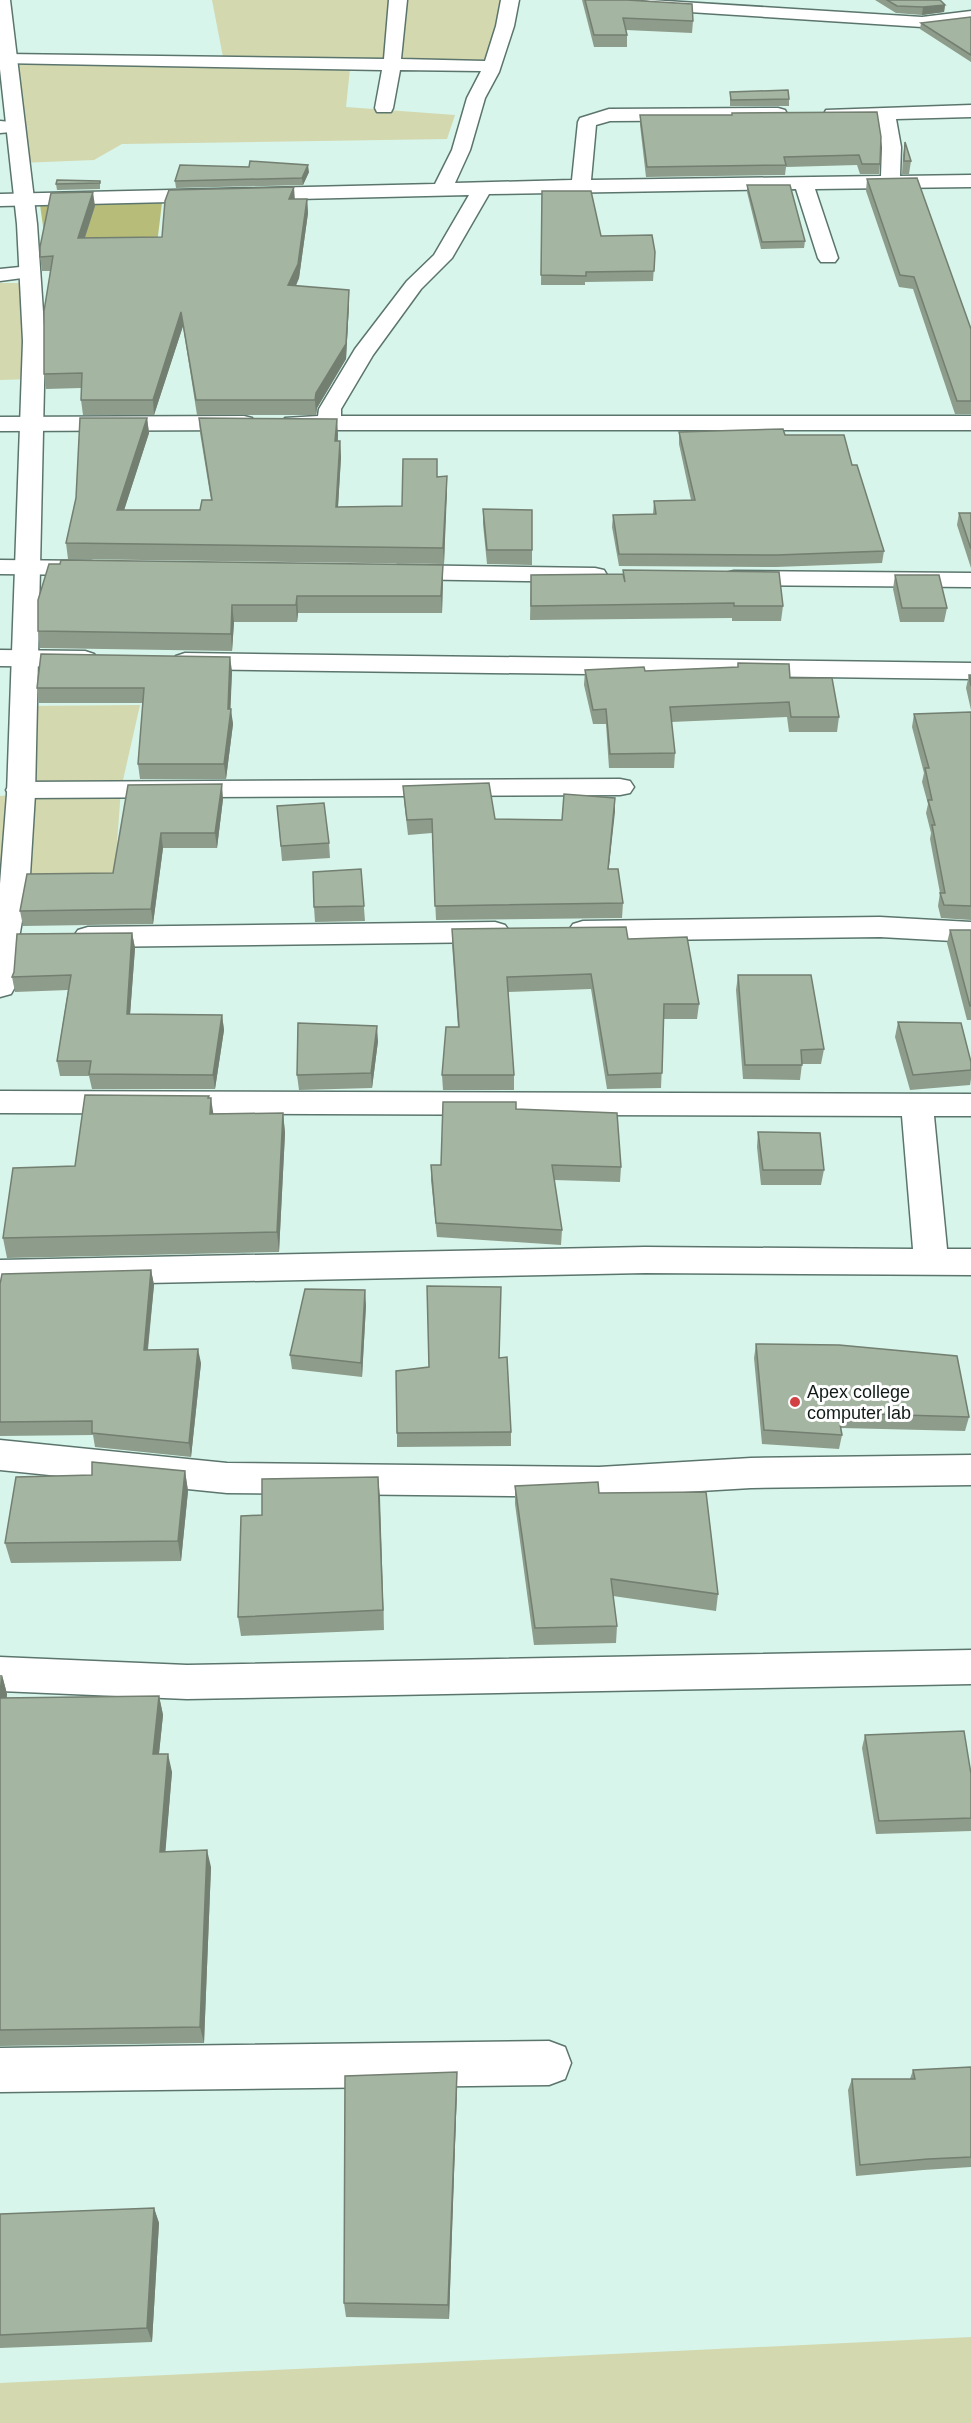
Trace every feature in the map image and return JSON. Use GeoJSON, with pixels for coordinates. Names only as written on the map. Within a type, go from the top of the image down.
{"type":"FeatureCollection","features":[{"type":"Feature","properties":{"kind":"street"},"geometry":{"type":"LineString","coordinates":[[0,987],[16,938],[8,876],[20,790],[12,658],[27,567],[34,341],[27,224],[8,127],[7,44],[1,0]]}},
{"type":"Feature","properties":{"kind":"street"},"geometry":{"type":"LineString","coordinates":[[384,108],[392,64],[398,0]]}},
{"type":"Feature","properties":{"kind":"street"},"geometry":{"type":"LineString","coordinates":[[442,189],[460,150],[476,98],[492,66],[505,26],[510,0]]}},
{"type":"Feature","properties":{"kind":"street"},"geometry":{"type":"LineString","coordinates":[[628,4],[922,22],[971,16]]}},
{"type":"Feature","properties":{"kind":"street"},"geometry":{"type":"LineString","coordinates":[[6,59],[492,66]]}},
{"type":"Feature","properties":{"kind":"street"},"geometry":{"type":"LineString","coordinates":[[816,114],[971,111]]}},
{"type":"Feature","properties":{"kind":"street"},"geometry":{"type":"LineString","coordinates":[[581,186],[587,122],[609,115],[793,114]]}},
{"type":"Feature","properties":{"kind":"street"},"geometry":{"type":"LineString","coordinates":[[885,114],[891,129],[893,146],[890,182]]}},
{"type":"Feature","properties":{"kind":"street"},"geometry":{"type":"LineString","coordinates":[[0,200],[581,186],[971,181]]}},
{"type":"Feature","properties":{"kind":"street"},"geometry":{"type":"LineString","coordinates":[[803,182],[828,258]]}},
{"type":"Feature","properties":{"kind":"street"},"geometry":{"type":"LineString","coordinates":[[329,423],[330,409],[363,354],[414,285],[442,258],[483,188]]}},
{"type":"Feature","properties":{"kind":"street"},"geometry":{"type":"LineString","coordinates":[[0,275],[30,272]]}},
{"type":"Feature","properties":{"kind":"street"},"geometry":{"type":"LineString","coordinates":[[0,424],[971,423]]}},
{"type":"Feature","properties":{"kind":"street"},"geometry":{"type":"LineString","coordinates":[[0,567],[111,568]]}},
{"type":"Feature","properties":{"kind":"street"},"geometry":{"type":"LineString","coordinates":[[372,572],[622,576]]}},
{"type":"Feature","properties":{"kind":"street"},"geometry":{"type":"LineString","coordinates":[[717,577],[971,580]]}},
{"type":"Feature","properties":{"kind":"street"},"geometry":{"type":"LineString","coordinates":[[12,658],[114,660]]}},
{"type":"Feature","properties":{"kind":"street"},"geometry":{"type":"LineString","coordinates":[[158,660],[971,671]]}},
{"type":"Feature","properties":{"kind":"street"},"geometry":{"type":"LineString","coordinates":[[20,790],[620,787]]}},
{"type":"Feature","properties":{"kind":"street"},"geometry":{"type":"LineString","coordinates":[[560,931],[880,927],[971,932]]}},
{"type":"Feature","properties":{"kind":"street"},"geometry":{"type":"LineString","coordinates":[[63,937],[525,931]]}},
{"type":"Feature","properties":{"kind":"street"},"geometry":{"type":"LineString","coordinates":[[0,1102],[971,1105]]}},
{"type":"Feature","properties":{"kind":"street"},"geometry":{"type":"LineString","coordinates":[[917,1105],[931,1261]]}},
{"type":"Feature","properties":{"kind":"street"},"geometry":{"type":"LineString","coordinates":[[0,1273],[645,1260],[971,1262]]}},
{"type":"Feature","properties":{"kind":"street"},"geometry":{"type":"LineString","coordinates":[[0,1455],[227,1478],[599,1482],[751,1473],[971,1470]]}},
{"type":"Feature","properties":{"kind":"street"},"geometry":{"type":"LineString","coordinates":[[0,1674],[187,1682],[971,1667]]}},
{"type":"Feature","properties":{"kind":"street"},"geometry":{"type":"LineString","coordinates":[[0,2070],[549,2063]]}},
{"type":"Feature","properties":{"kind":"green space"},"geometry":{"type":"Polygon","coordinates":[[[212,0],[509,0],[487,61],[351,59],[346,107],[455,115],[447,139],[122,144],[94,160],[20,163],[16,127],[32,126],[17,126],[13,65],[210,64],[223,57],[212,0]]]}},
{"type":"Feature","properties":{"kind":"green space"},"geometry":{"type":"Polygon","coordinates":[[[162,203],[157,244],[46,247],[40,205],[162,203]]]}},
{"type":"Feature","properties":{"kind":"green space"},"geometry":{"type":"Polygon","coordinates":[[[0,283],[31,283],[33,379],[0,380],[0,283]]]}},
{"type":"Feature","properties":{"kind":"green space"},"geometry":{"type":"Polygon","coordinates":[[[140,705],[121,789],[114,883],[0,876],[0,796],[21,794],[23,706],[140,705]]]}},
{"type":"Feature","properties":{"kind":"green space"},"geometry":{"type":"Polygon","coordinates":[[[971,2337],[971,2423],[0,2423],[0,2383],[971,2337]]]}},
{"type":"Feature","properties":{"kind":"building"},"geometry":{"type":"Polygon","coordinates":[[[585,0],[692,4],[693,21],[623,18],[627,35],[594,35],[585,0]]]}},
{"type":"Feature","properties":{"kind":"building"},"geometry":{"type":"Polygon","coordinates":[[[887,0],[940,0],[945,5],[897,6],[887,0]]]}},
{"type":"Feature","properties":{"kind":"building"},"geometry":{"type":"Polygon","coordinates":[[[971,17],[971,55],[921,23],[971,17]]]}},
{"type":"Feature","properties":{"kind":"building"},"geometry":{"type":"Polygon","coordinates":[[[788,90],[789,99],[731,100],[730,92],[788,90]]]}},
{"type":"Feature","properties":{"kind":"building"},"geometry":{"type":"Polygon","coordinates":[[[877,112],[881,137],[880,164],[862,164],[859,155],[784,157],[786,165],[647,167],[640,115],[732,115],[732,113],[877,112]]]}},
{"type":"Feature","properties":{"kind":"building"},"geometry":{"type":"Polygon","coordinates":[[[905,142],[911,161],[904,161],[905,142]]]}},
{"type":"Feature","properties":{"kind":"building"},"geometry":{"type":"Polygon","coordinates":[[[250,161],[308,165],[302,178],[175,181],[180,165],[249,167],[250,161]]]}},
{"type":"Feature","properties":{"kind":"building"},"geometry":{"type":"Polygon","coordinates":[[[917,178],[971,329],[971,401],[957,401],[914,277],[900,275],[867,179],[917,178]]]}},
{"type":"Feature","properties":{"kind":"building"},"geometry":{"type":"Polygon","coordinates":[[[57,180],[100,181],[100,183],[56,184],[57,180]]]}},
{"type":"Feature","properties":{"kind":"building"},"geometry":{"type":"Polygon","coordinates":[[[747,185],[790,185],[805,241],[762,242],[747,185]]]}},
{"type":"Feature","properties":{"kind":"building"},"geometry":{"type":"Polygon","coordinates":[[[294,187],[289,199],[307,199],[298,264],[288,285],[349,290],[346,344],[316,393],[315,400],[196,400],[181,312],[153,400],[81,400],[82,373],[44,374],[44,311],[53,256],[40,257],[40,247],[51,193],[93,192],[78,238],[162,237],[165,201],[169,190],[294,187]]]}},
{"type":"Feature","properties":{"kind":"building"},"geometry":{"type":"Polygon","coordinates":[[[542,191],[591,191],[601,236],[652,235],[655,252],[654,271],[586,272],[586,276],[541,275],[542,191]]]}},
{"type":"Feature","properties":{"kind":"building"},"geometry":{"type":"Polygon","coordinates":[[[80,418],[147,418],[117,510],[200,510],[202,500],[212,500],[199,418],[337,419],[335,441],[340,441],[336,507],[402,506],[403,459],[437,459],[437,477],[447,476],[443,548],[66,543],[76,498],[80,418]]]}},
{"type":"Feature","properties":{"kind":"building"},"geometry":{"type":"Polygon","coordinates":[[[783,429],[785,435],[844,435],[852,465],[857,465],[884,551],[777,555],[619,554],[613,515],[656,514],[654,501],[695,500],[679,432],[783,429]]]}},
{"type":"Feature","properties":{"kind":"building"},"geometry":{"type":"Polygon","coordinates":[[[483,509],[532,510],[532,550],[487,550],[483,509]]]}},
{"type":"Feature","properties":{"kind":"building"},"geometry":{"type":"Polygon","coordinates":[[[959,513],[971,513],[971,549],[959,513]]]}},
{"type":"Feature","properties":{"kind":"building"},"geometry":{"type":"Polygon","coordinates":[[[61,560],[443,565],[441,596],[297,596],[296,605],[232,605],[231,634],[38,631],[38,600],[49,564],[60,564],[61,560]]]}},
{"type":"Feature","properties":{"kind":"building"},"geometry":{"type":"Polygon","coordinates":[[[623,570],[779,572],[783,606],[734,606],[734,603],[531,606],[531,575],[623,574],[625,582],[623,570]]]}},
{"type":"Feature","properties":{"kind":"building"},"geometry":{"type":"Polygon","coordinates":[[[895,575],[939,575],[947,608],[902,608],[895,575]]]}},
{"type":"Feature","properties":{"kind":"building"},"geometry":{"type":"Polygon","coordinates":[[[41,654],[230,657],[228,709],[231,709],[224,764],[138,764],[144,688],[37,688],[41,654]]]}},
{"type":"Feature","properties":{"kind":"building"},"geometry":{"type":"Polygon","coordinates":[[[738,663],[789,664],[790,678],[832,678],[839,717],[791,717],[789,702],[670,707],[675,753],[610,754],[606,709],[593,710],[585,670],[644,667],[645,671],[738,667],[738,663]]]}},
{"type":"Feature","properties":{"kind":"building"},"geometry":{"type":"Polygon","coordinates":[[[971,712],[971,906],[944,905],[940,893],[945,893],[932,825],[935,825],[928,800],[932,800],[925,768],[929,768],[914,714],[971,712]]]}},
{"type":"Feature","properties":{"kind":"building"},"geometry":{"type":"Polygon","coordinates":[[[489,783],[495,819],[562,820],[564,794],[615,798],[608,869],[618,869],[623,903],[435,906],[432,819],[407,820],[403,786],[489,783]]]}},
{"type":"Feature","properties":{"kind":"building"},"geometry":{"type":"Polygon","coordinates":[[[222,784],[215,833],[161,833],[151,909],[20,911],[27,874],[113,873],[128,785],[222,784]]]}},
{"type":"Feature","properties":{"kind":"building"},"geometry":{"type":"Polygon","coordinates":[[[324,803],[329,843],[281,846],[277,806],[324,803]]]}},
{"type":"Feature","properties":{"kind":"building"},"geometry":{"type":"Polygon","coordinates":[[[361,869],[364,906],[314,907],[313,872],[361,869]]]}},
{"type":"Feature","properties":{"kind":"building"},"geometry":{"type":"Polygon","coordinates":[[[626,927],[628,939],[687,937],[699,1004],[664,1004],[662,1073],[608,1075],[591,974],[507,977],[514,1075],[442,1075],[446,1027],[459,1027],[452,929],[626,927]]]}},
{"type":"Feature","properties":{"kind":"building"},"geometry":{"type":"Polygon","coordinates":[[[950,930],[971,930],[971,1006],[970,1006],[950,930]]]}},
{"type":"Feature","properties":{"kind":"building"},"geometry":{"type":"Polygon","coordinates":[[[132,933],[127,1014],[222,1015],[213,1075],[89,1074],[91,1061],[57,1061],[71,975],[12,977],[17,934],[132,933]]]}},
{"type":"Feature","properties":{"kind":"building"},"geometry":{"type":"Polygon","coordinates":[[[738,975],[811,975],[824,1049],[801,1050],[802,1065],[745,1065],[738,975]]]}},
{"type":"Feature","properties":{"kind":"building"},"geometry":{"type":"Polygon","coordinates":[[[898,1022],[961,1023],[971,1070],[913,1075],[898,1022]]]}},
{"type":"Feature","properties":{"kind":"building"},"geometry":{"type":"Polygon","coordinates":[[[298,1023],[377,1026],[371,1073],[297,1075],[298,1023]]]}},
{"type":"Feature","properties":{"kind":"building"},"geometry":{"type":"Polygon","coordinates":[[[85,1095],[209,1096],[208,1098],[211,1098],[210,1114],[283,1113],[277,1232],[3,1238],[13,1168],[75,1166],[85,1095]]]}},
{"type":"Feature","properties":{"kind":"building"},"geometry":{"type":"Polygon","coordinates":[[[443,1102],[516,1102],[516,1109],[617,1113],[621,1167],[552,1165],[562,1230],[436,1223],[431,1165],[441,1165],[443,1102]]]}},
{"type":"Feature","properties":{"kind":"building"},"geometry":{"type":"Polygon","coordinates":[[[758,1132],[820,1133],[824,1170],[763,1170],[758,1132]]]}},
{"type":"Feature","properties":{"kind":"building"},"geometry":{"type":"Polygon","coordinates":[[[151,1270],[144,1350],[198,1349],[189,1443],[92,1433],[92,1421],[0,1422],[0,1284],[2,1274],[151,1270]]]}},
{"type":"Feature","properties":{"kind":"building"},"geometry":{"type":"Polygon","coordinates":[[[427,1286],[501,1287],[499,1358],[507,1357],[511,1432],[397,1433],[396,1371],[429,1367],[427,1286]]]}},
{"type":"Feature","properties":{"kind":"building"},"geometry":{"type":"Polygon","coordinates":[[[305,1289],[365,1290],[361,1363],[290,1355],[305,1289]]]}},
{"type":"Feature","properties":{"kind":"building"},"geometry":{"type":"Polygon","coordinates":[[[756,1344],[839,1345],[957,1356],[969,1417],[838,1413],[842,1435],[764,1430],[756,1344]]]}},
{"type":"Feature","properties":{"kind":"building"},"geometry":{"type":"Polygon","coordinates":[[[92,1462],[185,1471],[178,1541],[5,1543],[16,1477],[92,1475],[92,1462]]]}},
{"type":"Feature","properties":{"kind":"building"},"geometry":{"type":"Polygon","coordinates":[[[378,1477],[383,1610],[238,1617],[241,1516],[262,1515],[262,1479],[378,1477]]]}},
{"type":"Feature","properties":{"kind":"building"},"geometry":{"type":"Polygon","coordinates":[[[598,1482],[599,1493],[706,1492],[718,1594],[611,1579],[617,1626],[535,1628],[515,1486],[598,1482]]]}},
{"type":"Feature","properties":{"kind":"building"},"geometry":{"type":"Polygon","coordinates":[[[159,1696],[153,1754],[168,1754],[160,1852],[207,1850],[200,2027],[0,2030],[0,1698],[159,1696]]]}},
{"type":"Feature","properties":{"kind":"building"},"geometry":{"type":"Polygon","coordinates":[[[964,1731],[971,1774],[971,1818],[879,1821],[865,1735],[964,1731]]]}},
{"type":"Feature","properties":{"kind":"building"},"geometry":{"type":"Polygon","coordinates":[[[971,2067],[971,2157],[860,2165],[852,2079],[915,2079],[913,2070],[971,2067]]]}},
{"type":"Feature","properties":{"kind":"building"},"geometry":{"type":"Polygon","coordinates":[[[457,2072],[448,2305],[344,2303],[345,2076],[457,2072]]]}},
{"type":"Feature","properties":{"kind":"building"},"geometry":{"type":"Polygon","coordinates":[[[154,2208],[147,2328],[0,2335],[0,2214],[154,2208]]]}},
{"type":"Feature","properties":{"kind":"place","name":"Apex college computer lab"},"geometry":{"type":"Point","coordinates":[795,1402]}}]}
